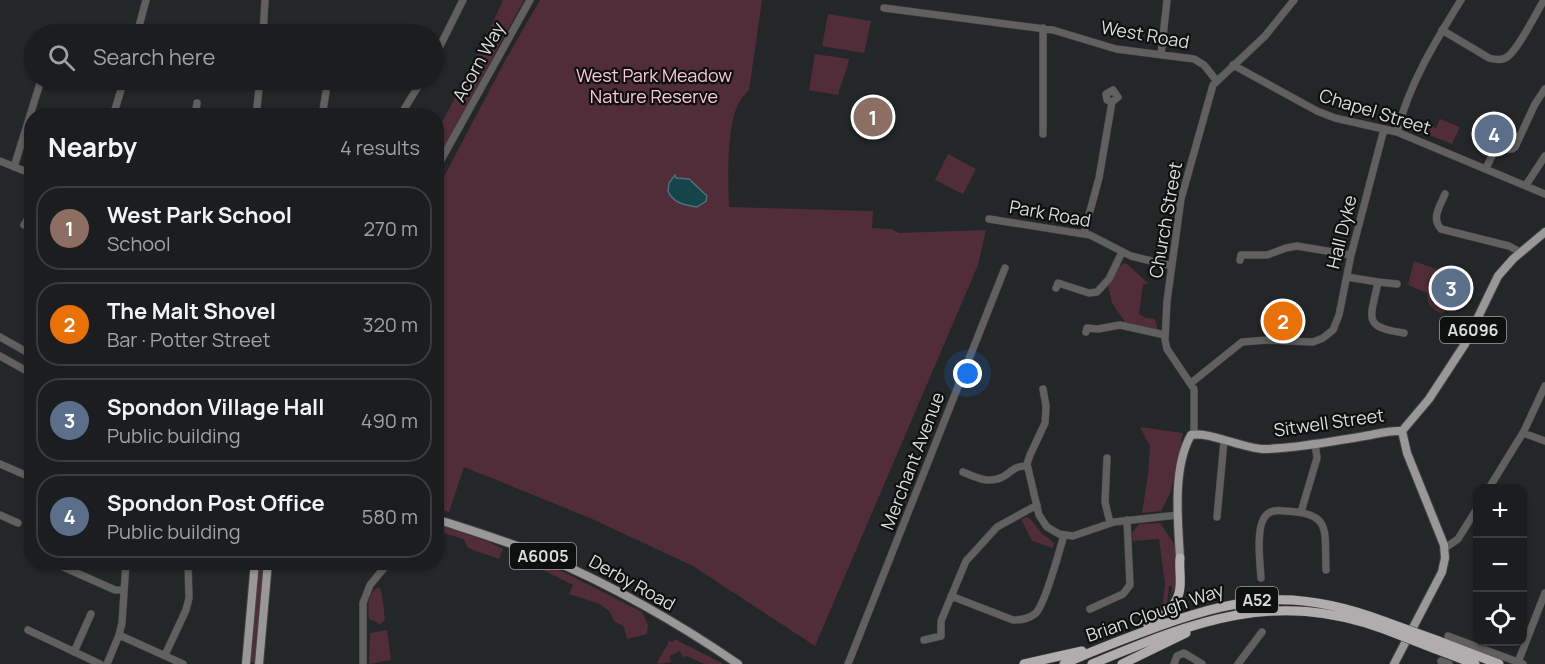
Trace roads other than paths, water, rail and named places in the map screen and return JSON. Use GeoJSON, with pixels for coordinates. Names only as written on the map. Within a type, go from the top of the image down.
{"type":"FeatureCollection","features":[{"type":"Feature","properties":{"kind":"highway"},"geometry":{"type":"LineString","coordinates":[[1131,636],[1163,616],[1176,601],[1180,590],[1180,558]]}},
{"type":"Feature","properties":{"kind":"highway","name":"Brian Clough Way"},"geometry":{"type":"LineString","coordinates":[[1064,664],[1131,636],[1222,605],[1272,599],[1337,606],[1434,644],[1499,664]]}},
{"type":"Feature","properties":{"kind":"highway","name":"Brian Clough Way"},"geometry":{"type":"LineString","coordinates":[[1092,664],[1168,633],[1251,612],[1296,610],[1339,615],[1385,626]]}},
{"type":"Feature","properties":{"kind":"highway"},"geometry":{"type":"LineString","coordinates":[[1122,664],[1198,625]]}},
{"type":"Feature","properties":{"kind":"highway","name":"Brian Clough Way"},"geometry":{"type":"LineString","coordinates":[[1434,644],[1475,664]]}},
{"type":"Feature","properties":{"kind":"highway"},"geometry":{"type":"LineString","coordinates":[[1024,664],[1102,648]]}},
{"type":"Feature","properties":{"kind":"main road","name":"Sitwell Street"},"geometry":{"type":"LineString","coordinates":[[1194,434],[1246,447],[1264,449],[1368,436],[1392,430],[1401,431],[1423,407],[1441,382],[1472,332],[1497,279],[1520,252],[1545,232]]}},
{"type":"Feature","properties":{"kind":"main road"},"geometry":{"type":"LineString","coordinates":[[1394,664],[1442,572],[1445,558],[1445,548],[1407,453],[1401,431]]}},
{"type":"Feature","properties":{"kind":"main road"},"geometry":{"type":"LineString","coordinates":[[1180,558],[1178,492],[1189,437],[1194,434]]}},
{"type":"Feature","properties":{"kind":"main road","name":"Derby Road"},"geometry":{"type":"LineString","coordinates":[[444,522],[514,545],[582,574],[663,618],[738,664]]}},
{"type":"Feature","properties":{"kind":"main road"},"geometry":{"type":"LineString","coordinates":[[246,664],[254,570]]}},
{"type":"Feature","properties":{"kind":"main road"},"geometry":{"type":"LineString","coordinates":[[259,664],[267,570]]}},
{"type":"Feature","properties":{"kind":"street"},"geometry":{"type":"LineString","coordinates":[[141,24],[146,0]]}},
{"type":"Feature","properties":{"kind":"street"},"geometry":{"type":"LineString","coordinates":[[263,24],[265,0]]}},
{"type":"Feature","properties":{"kind":"street"},"geometry":{"type":"LineString","coordinates":[[444,38],[463,0]]}},
{"type":"Feature","properties":{"kind":"street","name":"Acorn Way"},"geometry":{"type":"LineString","coordinates":[[444,155],[530,0]]}},
{"type":"Feature","properties":{"kind":"street"},"geometry":{"type":"LineString","coordinates":[[1161,55],[1167,0]]}},
{"type":"Feature","properties":{"kind":"street","name":"Church Street"},"geometry":{"type":"LineString","coordinates":[[1191,383],[1167,349],[1165,335],[1181,199],[1208,96],[1216,80],[1272,29],[1294,0]]}},
{"type":"Feature","properties":{"kind":"street"},"geometry":{"type":"LineString","coordinates":[[1397,132],[1408,96],[1442,30],[1461,0]]}},
{"type":"Feature","properties":{"kind":"street"},"geometry":{"type":"LineString","coordinates":[[1442,30],[1489,58],[1504,59],[1513,51],[1544,0]]}},
{"type":"Feature","properties":{"kind":"street","name":"West Road"},"geometry":{"type":"LineString","coordinates":[[884,8],[1043,28],[1103,45],[1197,60],[1216,80]]}},
{"type":"Feature","properties":{"kind":"street"},"geometry":{"type":"LineString","coordinates":[[1043,28],[1043,134]]}},
{"type":"Feature","properties":{"kind":"street","name":"Chapel Street"},"geometry":{"type":"LineString","coordinates":[[1233,65],[1311,108],[1335,118],[1397,132],[1545,194]]}},
{"type":"Feature","properties":{"kind":"street"},"geometry":{"type":"LineString","coordinates":[[1486,168],[1495,150],[1515,147],[1535,104],[1545,89]]}},
{"type":"Feature","properties":{"kind":"street"},"geometry":{"type":"LineString","coordinates":[[32,108],[38,90]]}},
{"type":"Feature","properties":{"kind":"street"},"geometry":{"type":"LineString","coordinates":[[115,108],[121,90]]}},
{"type":"Feature","properties":{"kind":"street"},"geometry":{"type":"LineString","coordinates":[[257,108],[259,90]]}},
{"type":"Feature","properties":{"kind":"street"},"geometry":{"type":"LineString","coordinates":[[405,108],[416,90]]}},
{"type":"Feature","properties":{"kind":"street"},"geometry":{"type":"LineString","coordinates":[[323,108],[326,92]]}},
{"type":"Feature","properties":{"kind":"street"},"geometry":{"type":"LineString","coordinates":[[1084,233],[1099,178],[1112,102]]}},
{"type":"Feature","properties":{"kind":"street"},"geometry":{"type":"LineString","coordinates":[[196,108],[197,103]]}},
{"type":"Feature","properties":{"kind":"street"},"geometry":{"type":"LineString","coordinates":[[1033,123],[1043,123]]}},
{"type":"Feature","properties":{"kind":"street","name":"Hall Dyke"},"geometry":{"type":"LineString","coordinates":[[1191,383],[1242,342],[1266,340],[1308,342],[1323,338],[1333,330],[1337,322],[1384,129]]}},
{"type":"Feature","properties":{"kind":"street"},"geometry":{"type":"LineString","coordinates":[[14,167],[24,135]]}},
{"type":"Feature","properties":{"kind":"street"},"geometry":{"type":"LineString","coordinates":[[1526,185],[1545,156]]}},
{"type":"Feature","properties":{"kind":"street"},"geometry":{"type":"LineString","coordinates":[[0,161],[24,171]]}},
{"type":"Feature","properties":{"kind":"street"},"geometry":{"type":"LineString","coordinates":[[1445,194],[1436,217],[1436,223],[1441,229],[1509,246],[1520,252]]}},
{"type":"Feature","properties":{"kind":"street","name":"Park Road"},"geometry":{"type":"LineString","coordinates":[[989,219],[1084,233],[1097,237],[1122,252],[1172,266]]}},
{"type":"Feature","properties":{"kind":"street"},"geometry":{"type":"LineString","coordinates":[[1240,261],[1241,255],[1272,254],[1297,246],[1352,255]]}},
{"type":"Feature","properties":{"kind":"street"},"geometry":{"type":"LineString","coordinates":[[1056,288],[1058,283],[1089,293],[1102,293],[1122,252]]}},
{"type":"Feature","properties":{"kind":"street"},"geometry":{"type":"LineString","coordinates":[[1272,254],[1274,262]]}},
{"type":"Feature","properties":{"kind":"street","name":"Merchant Avenue"},"geometry":{"type":"LineString","coordinates":[[848,664],[1005,268]]}},
{"type":"Feature","properties":{"kind":"street"},"geometry":{"type":"LineString","coordinates":[[1347,277],[1397,284]]}},
{"type":"Feature","properties":{"kind":"street"},"geometry":{"type":"LineString","coordinates":[[1378,282],[1372,316],[1373,323],[1378,328],[1404,333]]}},
{"type":"Feature","properties":{"kind":"street"},"geometry":{"type":"LineString","coordinates":[[1086,332],[1087,328],[1098,329],[1120,324],[1165,335]]}},
{"type":"Feature","properties":{"kind":"street"},"geometry":{"type":"LineString","coordinates":[[0,337],[24,349]]}},
{"type":"Feature","properties":{"kind":"street"},"geometry":{"type":"LineString","coordinates":[[0,356],[24,370]]}},
{"type":"Feature","properties":{"kind":"street"},"geometry":{"type":"LineString","coordinates":[[1191,383],[1195,393],[1194,434]]}},
{"type":"Feature","properties":{"kind":"street"},"geometry":{"type":"LineString","coordinates":[[1492,484],[1523,433],[1545,386]]}},
{"type":"Feature","properties":{"kind":"street"},"geometry":{"type":"LineString","coordinates":[[1043,389],[1048,428],[1030,454],[1027,466],[1040,517],[1046,525],[1054,532],[1064,535],[1080,535],[1110,523],[1178,515]]}},
{"type":"Feature","properties":{"kind":"street"},"geometry":{"type":"LineString","coordinates":[[1523,433],[1545,441]]}},
{"type":"Feature","properties":{"kind":"street"},"geometry":{"type":"LineString","coordinates":[[1217,517],[1224,441]]}},
{"type":"Feature","properties":{"kind":"street"},"geometry":{"type":"LineString","coordinates":[[1301,512],[1317,458],[1315,443]]}},
{"type":"Feature","properties":{"kind":"street"},"geometry":{"type":"LineString","coordinates":[[1109,461],[1105,502],[1110,523]]}},
{"type":"Feature","properties":{"kind":"street"},"geometry":{"type":"LineString","coordinates":[[0,464],[24,474]]}},
{"type":"Feature","properties":{"kind":"street"},"geometry":{"type":"LineString","coordinates":[[963,472],[989,481],[1002,477],[1016,467],[1027,466]]}},
{"type":"Feature","properties":{"kind":"street"},"geometry":{"type":"LineString","coordinates":[[979,488],[982,479]]}},
{"type":"Feature","properties":{"kind":"street"},"geometry":{"type":"LineString","coordinates":[[924,640],[941,636],[940,624],[966,561],[992,532],[1018,514],[1037,505]]}},
{"type":"Feature","properties":{"kind":"street"},"geometry":{"type":"LineString","coordinates":[[1263,574],[1260,538],[1264,518],[1274,511],[1301,512],[1323,520],[1324,566]]}},
{"type":"Feature","properties":{"kind":"street"},"geometry":{"type":"LineString","coordinates":[[0,515],[18,523]]}},
{"type":"Feature","properties":{"kind":"street"},"geometry":{"type":"LineString","coordinates":[[1445,548],[1458,539],[1473,515]]}},
{"type":"Feature","properties":{"kind":"street"},"geometry":{"type":"LineString","coordinates":[[1094,605],[1121,595],[1130,585],[1127,520]]}},
{"type":"Feature","properties":{"kind":"street"},"geometry":{"type":"LineString","coordinates":[[951,596],[1013,620],[1032,616],[1041,606],[1064,535]]}},
{"type":"Feature","properties":{"kind":"street"},"geometry":{"type":"LineString","coordinates":[[70,570],[115,590],[123,590]]}},
{"type":"Feature","properties":{"kind":"street"},"geometry":{"type":"LineString","coordinates":[[107,664],[119,635],[125,570]]}},
{"type":"Feature","properties":{"kind":"street"},"geometry":{"type":"LineString","coordinates":[[165,655],[186,610],[189,598],[188,570]]}},
{"type":"Feature","properties":{"kind":"street"},"geometry":{"type":"LineString","coordinates":[[363,664],[365,596],[370,585],[382,570]]}},
{"type":"Feature","properties":{"kind":"street"},"geometry":{"type":"LineString","coordinates":[[1448,636],[1520,663],[1545,593]]}},
{"type":"Feature","properties":{"kind":"street"},"geometry":{"type":"LineString","coordinates":[[74,652],[91,614]]}},
{"type":"Feature","properties":{"kind":"street"},"geometry":{"type":"LineString","coordinates":[[28,630],[99,664]]}},
{"type":"Feature","properties":{"kind":"street"},"geometry":{"type":"LineString","coordinates":[[1238,664],[1262,632]]}},
{"type":"Feature","properties":{"kind":"street"},"geometry":{"type":"LineString","coordinates":[[119,635],[183,664]]}},
{"type":"Feature","properties":{"kind":"street"},"geometry":{"type":"LineString","coordinates":[[1174,664],[1177,657],[1185,653],[1202,664]]}},
{"type":"Feature","properties":{"kind":"street"},"geometry":{"type":"LineString","coordinates":[[1441,661],[1449,664]]}},
{"type":"Feature","properties":{"kind":"water"},"geometry":{"type":"Polygon","coordinates":[[[675,175],[676,178],[689,179],[707,196],[706,201],[697,207],[676,201],[668,191],[669,183],[675,175]]]}},
{"type":"Feature","properties":{"kind":"place","name":"West Park School"},"geometry":{"type":"Point","coordinates":[873,117]}},
{"type":"Feature","properties":{"kind":"place","name":"Spondon Post Office"},"geometry":{"type":"Point","coordinates":[1494,134]}},
{"type":"Feature","properties":{"kind":"place","name":"Spondon Village Hall"},"geometry":{"type":"Point","coordinates":[1451,288]}},
{"type":"Feature","properties":{"kind":"place","name":"The Malt Shovel"},"geometry":{"type":"Point","coordinates":[1283,321]}},
{"type":"Feature","properties":{"kind":"park label","name":"West Park Meadow Nature Reserve"},"geometry":{"type":"Point","coordinates":[654,86]}}]}
